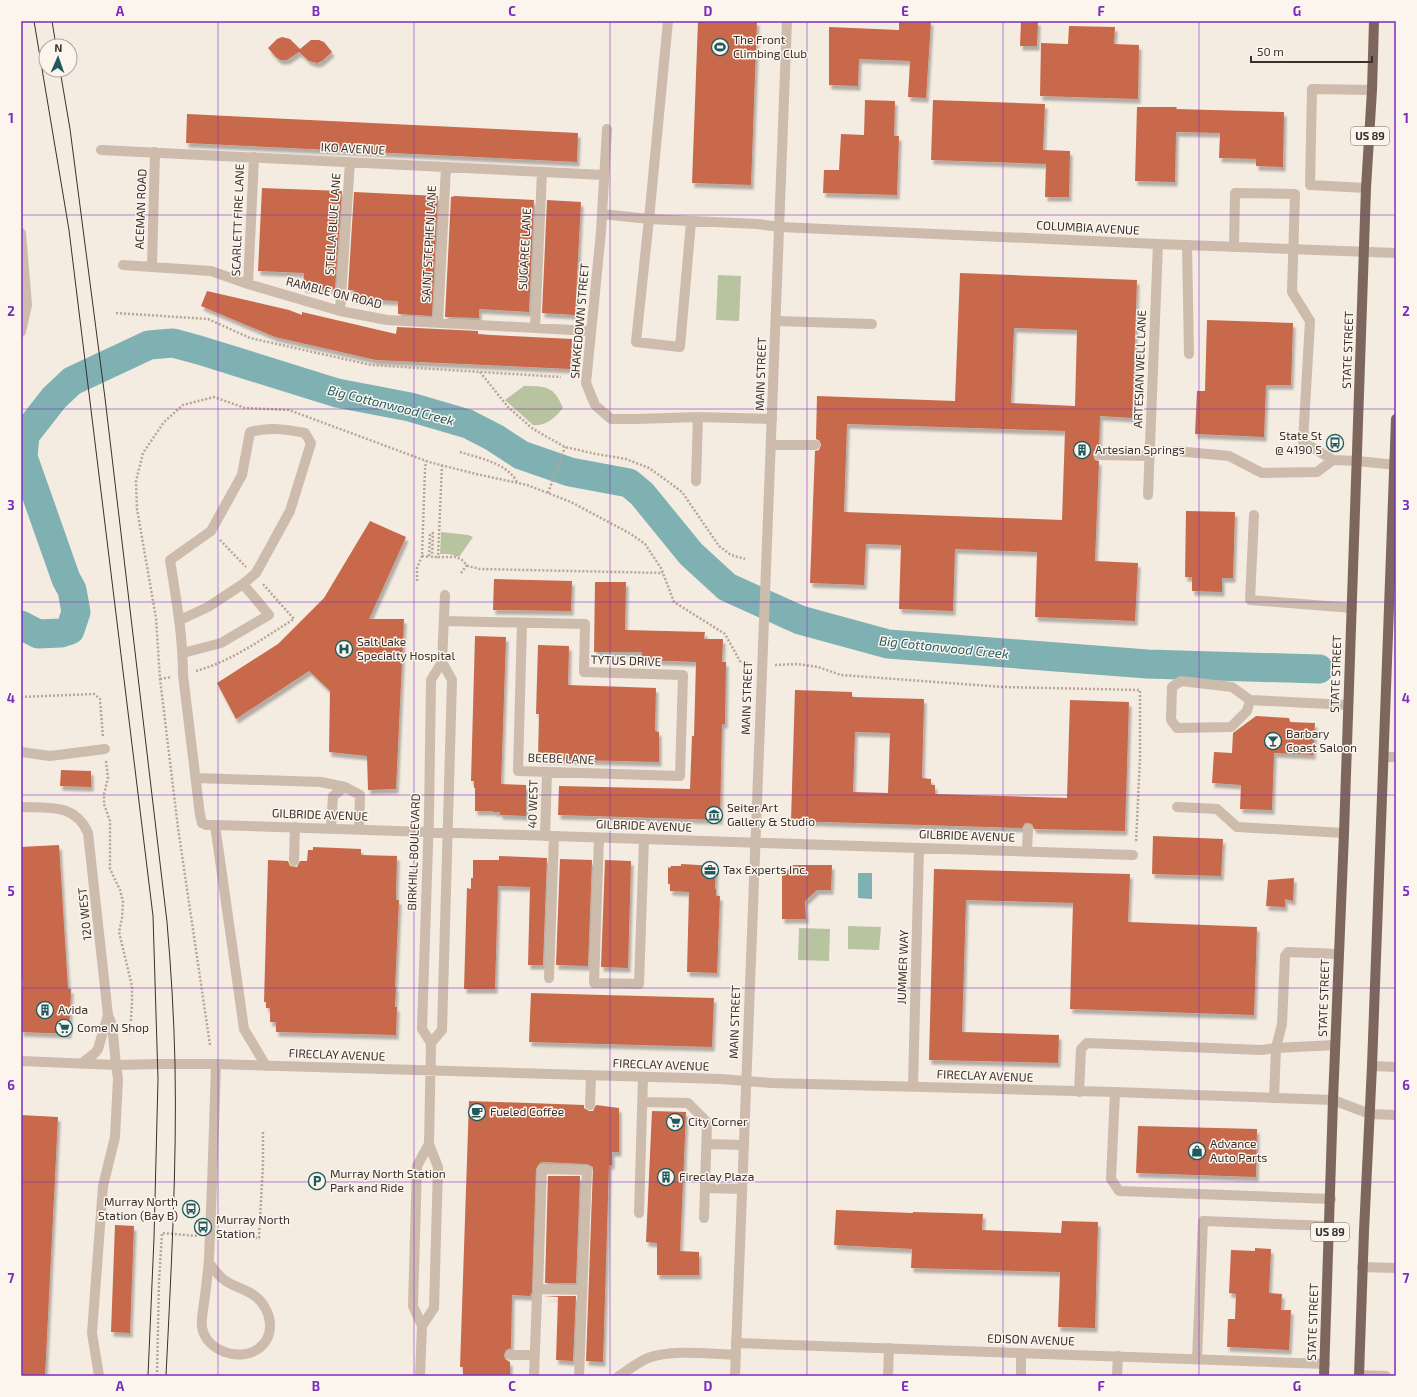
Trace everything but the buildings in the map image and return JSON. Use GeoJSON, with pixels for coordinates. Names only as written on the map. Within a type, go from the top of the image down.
{"type":"FeatureCollection","features":[{"type":"Feature","properties":{"kind":"main road","name":"STATE STREET"},"geometry":{"type":"LineString","coordinates":[[1324,1376],[1335,1045],[1358,461],[1366,188],[1372,90],[1374,21]]}},
{"type":"Feature","properties":{"kind":"main road","name":"US 89"},"geometry":{"type":"LineString","coordinates":[[1359,1375],[1396,419]]}},
{"type":"Feature","properties":{"kind":"street"},"geometry":{"type":"LineString","coordinates":[[668,21],[636,342],[680,347],[691,222]]}},
{"type":"Feature","properties":{"kind":"street","name":"MAIN STREET"},"geometry":{"type":"LineString","coordinates":[[735,1376],[762,664],[772,445],[787,21]]}},
{"type":"Feature","properties":{"kind":"street"},"geometry":{"type":"LineString","coordinates":[[1310,185],[1312,89],[1372,90]]}},
{"type":"Feature","properties":{"kind":"street","name":"SHAKEDOWN STREET"},"geometry":{"type":"LineString","coordinates":[[607,129],[602,214],[586,383],[595,404],[611,419],[698,417],[772,419]]}},
{"type":"Feature","properties":{"kind":"street","name":"IKO AVENUE"},"geometry":{"type":"LineString","coordinates":[[101,150],[604,175]]}},
{"type":"Feature","properties":{"kind":"street","name":"ACEMAN ROAD"},"geometry":{"type":"LineString","coordinates":[[152,266],[155,152]]}},
{"type":"Feature","properties":{"kind":"street","name":"SCARLETT FIRE LANE"},"geometry":{"type":"LineString","coordinates":[[248,284],[254,157]]}},
{"type":"Feature","properties":{"kind":"street","name":"STELLA BLUE LANE"},"geometry":{"type":"LineString","coordinates":[[340,311],[350,162]]}},
{"type":"Feature","properties":{"kind":"street","name":"SAINT STEPHEN LANE"},"geometry":{"type":"LineString","coordinates":[[438,322],[446,167]]}},
{"type":"Feature","properties":{"kind":"street","name":"SUGAREE LANE"},"geometry":{"type":"LineString","coordinates":[[535,328],[542,172]]}},
{"type":"Feature","properties":{"kind":"street"},"geometry":{"type":"LineString","coordinates":[[1234,246],[1235,193],[1295,194],[1310,185],[1366,188]]}},
{"type":"Feature","properties":{"kind":"street"},"geometry":{"type":"LineString","coordinates":[[1295,194],[1292,292],[1310,321],[1303,442],[1333,460],[1395,464]]}},
{"type":"Feature","properties":{"kind":"street","name":"COLUMBIA AVENUE"},"geometry":{"type":"LineString","coordinates":[[602,214],[649,219],[757,224],[780,227],[1396,253]]}},
{"type":"Feature","properties":{"kind":"street"},"geometry":{"type":"LineString","coordinates":[[21,233],[27,305],[21,332]]}},
{"type":"Feature","properties":{"kind":"street","name":"ARTESIAN WELL LANE"},"geometry":{"type":"LineString","coordinates":[[1148,495],[1158,244]]}},
{"type":"Feature","properties":{"kind":"street"},"geometry":{"type":"LineString","coordinates":[[1187,245],[1189,354]]}},
{"type":"Feature","properties":{"kind":"street","name":"RAMBLE ON ROAD"},"geometry":{"type":"LineString","coordinates":[[123,265],[210,271],[248,284],[340,311],[386,320],[591,331]]}},
{"type":"Feature","properties":{"kind":"street"},"geometry":{"type":"LineString","coordinates":[[776,321],[872,324]]}},
{"type":"Feature","properties":{"kind":"street"},"geometry":{"type":"LineString","coordinates":[[696,481],[698,417]]}},
{"type":"Feature","properties":{"kind":"street"},"geometry":{"type":"LineString","coordinates":[[180,620],[208,607],[243,584],[256,573],[290,511],[311,443],[305,433],[283,429],[263,429],[250,432],[242,475],[211,531],[170,560],[180,620],[183,675],[196,778],[321,782],[345,787],[360,795],[359,829]]}},
{"type":"Feature","properties":{"kind":"street"},"geometry":{"type":"LineString","coordinates":[[772,445],[815,445]]}},
{"type":"Feature","properties":{"kind":"street"},"geometry":{"type":"LineString","coordinates":[[1176,451],[1229,456],[1262,473],[1318,472],[1333,460]]}},
{"type":"Feature","properties":{"kind":"street"},"geometry":{"type":"LineString","coordinates":[[1099,455],[1149,456]]}},
{"type":"Feature","properties":{"kind":"street"},"geometry":{"type":"LineString","coordinates":[[1254,515],[1250,600],[1352,608]]}},
{"type":"Feature","properties":{"kind":"street"},"geometry":{"type":"LineString","coordinates":[[183,654],[221,643],[269,615],[243,584]]}},
{"type":"Feature","properties":{"kind":"street","name":"BIRKHILL BOULEVARD"},"geometry":{"type":"LineString","coordinates":[[422,1326],[434,1308],[438,1167],[429,1144],[431,1043],[422,1029],[431,680],[442,662],[445,595]]}},
{"type":"Feature","properties":{"kind":"street","name":"TYTUS DRIVE"},"geometry":{"type":"LineString","coordinates":[[444,620],[585,624],[584,672],[683,676],[680,776]]}},
{"type":"Feature","properties":{"kind":"street","name":"BEEBE LANE"},"geometry":{"type":"LineString","coordinates":[[522,623],[518,771],[680,776]]}},
{"type":"Feature","properties":{"kind":"street"},"geometry":{"type":"LineString","coordinates":[[431,1043],[442,1030],[448,833],[452,680],[442,662]]}},
{"type":"Feature","properties":{"kind":"street"},"geometry":{"type":"LineString","coordinates":[[1250,700],[1247,710],[1231,727],[1177,728],[1171,720],[1172,687],[1181,681],[1232,687],[1250,700],[1348,706]]}},
{"type":"Feature","properties":{"kind":"street"},"geometry":{"type":"LineString","coordinates":[[21,752],[50,756],[104,744]]}},
{"type":"Feature","properties":{"kind":"street"},"geometry":{"type":"LineString","coordinates":[[1384,757],[1396,757]]}},
{"type":"Feature","properties":{"kind":"street","name":"40 WEST"},"geometry":{"type":"LineString","coordinates":[[547,772],[549,836],[549,978]]}},
{"type":"Feature","properties":{"kind":"street","name":"GILBRIDE AVENUE"},"geometry":{"type":"LineString","coordinates":[[196,778],[200,815],[202,823],[206,825],[1133,854]]}},
{"type":"Feature","properties":{"kind":"street"},"geometry":{"type":"LineString","coordinates":[[331,828],[333,796],[345,787]]}},
{"type":"Feature","properties":{"kind":"street","name":"120 WEST"},"geometry":{"type":"LineString","coordinates":[[21,807],[60,809],[74,815],[83,822],[90,839],[108,1015],[112,1024],[118,1079],[115,1137],[103,1186],[92,1333],[99,1376]]}},
{"type":"Feature","properties":{"kind":"street"},"geometry":{"type":"LineString","coordinates":[[1176,807],[1217,809],[1237,827],[1344,832]]}},
{"type":"Feature","properties":{"kind":"street"},"geometry":{"type":"LineString","coordinates":[[215,825],[244,1029],[266,1066]]}},
{"type":"Feature","properties":{"kind":"street"},"geometry":{"type":"LineString","coordinates":[[294,827],[294,861]]}},
{"type":"Feature","properties":{"kind":"street"},"geometry":{"type":"LineString","coordinates":[[1027,851],[1028,828]]}},
{"type":"Feature","properties":{"kind":"street"},"geometry":{"type":"LineString","coordinates":[[599,838],[594,983],[639,984],[644,839]]}},
{"type":"Feature","properties":{"kind":"street","name":"JUMMER WAY"},"geometry":{"type":"LineString","coordinates":[[912,1086],[919,848]]}},
{"type":"Feature","properties":{"kind":"street"},"geometry":{"type":"LineString","coordinates":[[1274,1098],[1276,1048],[1282,1024],[1285,956],[1288,952],[1339,954]]}},
{"type":"Feature","properties":{"kind":"street","name":"120 WEST"},"geometry":{"type":"LineString","coordinates":[[81,1064],[98,1049],[108,1015]]}},
{"type":"Feature","properties":{"kind":"street"},"geometry":{"type":"LineString","coordinates":[[1079,1092],[1081,1049],[1087,1044],[1262,1050],[1335,1045]]}},
{"type":"Feature","properties":{"kind":"street","name":"FIRECLAY AVENUE"},"geometry":{"type":"LineString","coordinates":[[21,1061],[116,1065],[216,1064],[1333,1100],[1370,1114],[1396,1115]]}},
{"type":"Feature","properties":{"kind":"street"},"geometry":{"type":"LineString","coordinates":[[209,1263],[222,1278],[236,1287],[252,1294],[262,1303],[269,1315],[271,1330],[265,1345],[254,1352],[229,1354],[216,1349],[207,1339],[202,1328],[209,1263],[216,1064]]}},
{"type":"Feature","properties":{"kind":"street"},"geometry":{"type":"LineString","coordinates":[[1372,1066],[1396,1067]]}},
{"type":"Feature","properties":{"kind":"street"},"geometry":{"type":"LineString","coordinates":[[590,1105],[591,1076]]}},
{"type":"Feature","properties":{"kind":"street"},"geometry":{"type":"LineString","coordinates":[[639,1213],[643,1077]]}},
{"type":"Feature","properties":{"kind":"street"},"geometry":{"type":"LineString","coordinates":[[1115,1092],[1111,1179],[1119,1191],[1331,1199]]}},
{"type":"Feature","properties":{"kind":"street"},"geometry":{"type":"LineString","coordinates":[[643,1102],[688,1103],[707,1122],[704,1218]]}},
{"type":"Feature","properties":{"kind":"street","name":"BIRKHILL BOULEVARD"},"geometry":{"type":"LineString","coordinates":[[420,1376],[422,1326],[413,1306],[417,1166],[429,1144]]}},
{"type":"Feature","properties":{"kind":"street"},"geometry":{"type":"LineString","coordinates":[[707,1144],[743,1146]]}},
{"type":"Feature","properties":{"kind":"street"},"geometry":{"type":"LineString","coordinates":[[579,1376],[587,1170],[542,1169],[538,1289],[582,1290]]}},
{"type":"Feature","properties":{"kind":"street"},"geometry":{"type":"LineString","coordinates":[[705,1188],[742,1189]]}},
{"type":"Feature","properties":{"kind":"street"},"geometry":{"type":"LineString","coordinates":[[1197,1359],[1203,1221],[1330,1226]]}},
{"type":"Feature","properties":{"kind":"street"},"geometry":{"type":"LineString","coordinates":[[1362,1267],[1396,1268]]}},
{"type":"Feature","properties":{"kind":"street"},"geometry":{"type":"LineString","coordinates":[[534,1376],[537,1296]]}},
{"type":"Feature","properties":{"kind":"street","name":"EDISON AVENUE"},"geometry":{"type":"LineString","coordinates":[[736,1343],[1325,1364]]}},
{"type":"Feature","properties":{"kind":"street"},"geometry":{"type":"LineString","coordinates":[[888,1376],[889,1348]]}},
{"type":"Feature","properties":{"kind":"street"},"geometry":{"type":"LineString","coordinates":[[1021,1353],[1021,1376]]}},
{"type":"Feature","properties":{"kind":"street"},"geometry":{"type":"LineString","coordinates":[[510,1355],[535,1355]]}},
{"type":"Feature","properties":{"kind":"street"},"geometry":{"type":"LineString","coordinates":[[619,1376],[639,1363],[657,1355],[736,1355]]}},
{"type":"Feature","properties":{"kind":"street"},"geometry":{"type":"LineString","coordinates":[[1117,1376],[1118,1356]]}},
{"type":"Feature","properties":{"kind":"street"},"geometry":{"type":"LineString","coordinates":[[1359,1375],[1386,1376]]}},
{"type":"Feature","properties":{"kind":"path"},"geometry":{"type":"LineString","coordinates":[[116,313],[208,319],[250,338],[371,365],[561,377]]}},
{"type":"Feature","properties":{"kind":"path"},"geometry":{"type":"LineString","coordinates":[[480,372],[508,407],[533,429],[565,448],[626,460],[649,468],[682,492],[719,546],[731,555],[745,559]]}},
{"type":"Feature","properties":{"kind":"path"},"geometry":{"type":"LineString","coordinates":[[210,1046],[178,828],[160,679],[156,618],[137,509],[136,481],[143,453],[164,422],[183,405],[214,397],[245,408],[289,410],[426,461],[517,483],[571,502],[631,534],[645,544],[663,573],[674,602],[725,634],[741,663]]}},
{"type":"Feature","properties":{"kind":"path"},"geometry":{"type":"LineString","coordinates":[[548,493],[565,448]]}},
{"type":"Feature","properties":{"kind":"path"},"geometry":{"type":"LineString","coordinates":[[460,452],[499,466],[513,475],[517,483]]}},
{"type":"Feature","properties":{"kind":"path"},"geometry":{"type":"LineString","coordinates":[[417,581],[418,568],[422,556],[426,461]]}},
{"type":"Feature","properties":{"kind":"path"},"geometry":{"type":"LineString","coordinates":[[438,557],[442,466]]}},
{"type":"Feature","properties":{"kind":"path"},"geometry":{"type":"LineString","coordinates":[[422,556],[428,557],[430,534],[433,532],[432,557],[456,557],[467,565],[480,569],[663,573]]}},
{"type":"Feature","properties":{"kind":"path"},"geometry":{"type":"LineString","coordinates":[[461,573],[467,565]]}},
{"type":"Feature","properties":{"kind":"path"},"geometry":{"type":"LineString","coordinates":[[786,665],[797,664],[818,667],[840,674],[1003,687],[1140,690],[1137,838],[1133,854]]}},
{"type":"Feature","properties":{"kind":"path"},"geometry":{"type":"LineString","coordinates":[[21,697],[94,694],[100,698],[104,744]]}},
{"type":"Feature","properties":{"kind":"path"},"geometry":{"type":"LineString","coordinates":[[106,761],[108,778],[104,794],[104,804],[110,821],[110,869],[124,902],[119,932],[132,986],[130,1035]]}},
{"type":"Feature","properties":{"kind":"path"},"geometry":{"type":"LineString","coordinates":[[157,1376],[159,1281],[162,1233],[210,1237],[259,1238],[263,1164],[263,1130]]}},
{"type":"Feature","properties":{"kind":"green space"},"geometry":{"type":"Polygon","coordinates":[[[718,275],[741,276],[739,321],[716,320],[718,275]]]}},
{"type":"Feature","properties":{"kind":"green space"},"geometry":{"type":"Polygon","coordinates":[[[524,386],[544,387],[553,391],[563,408],[554,418],[546,423],[533,425],[505,400],[524,386]]]}},
{"type":"Feature","properties":{"kind":"green space"},"geometry":{"type":"Polygon","coordinates":[[[441,532],[468,535],[473,537],[459,557],[449,554],[440,554],[441,532]]]}},
{"type":"Feature","properties":{"kind":"green space"},"geometry":{"type":"Polygon","coordinates":[[[848,926],[881,927],[879,950],[848,949],[848,926]]]}},
{"type":"Feature","properties":{"kind":"green space"},"geometry":{"type":"Polygon","coordinates":[[[799,928],[830,929],[829,961],[798,960],[799,928]]]}},
{"type":"Feature","properties":{"kind":"water"},"geometry":{"type":"Polygon","coordinates":[[[858,873],[872,873],[872,899],[858,898],[858,873]]]}},
{"type":"Feature","properties":{"kind":"waterway","name":"Big Cottonwood Creek"},"geometry":{"type":"LineString","coordinates":[[21,625],[38,634],[61,633],[70,630],[76,612],[72,590],[66,579],[23,457],[25,435],[54,398],[72,381],[149,345],[173,343],[337,393],[410,407],[468,424],[495,438],[521,455],[570,472],[629,483],[642,494],[691,554],[727,587],[800,620],[888,644],[1147,664],[1319,669]]}},
{"type":"Feature","properties":{"kind":"tram line"},"geometry":{"type":"LineString","coordinates":[[34,21],[69,230],[153,916],[158,1079],[154,1238],[148,1376]]}},
{"type":"Feature","properties":{"kind":"tram line"},"geometry":{"type":"LineString","coordinates":[[52,21],[55,38]]}},
{"type":"Feature","properties":{"kind":"tram line"},"geometry":{"type":"LineString","coordinates":[[61,78],[70,129],[105,398],[167,922],[174,1029],[175,1142],[166,1376]]}},
{"type":"Feature","properties":{"kind":"place","name":"The Front Climbing Club"},"geometry":{"type":"Point","coordinates":[720,47]}},
{"type":"Feature","properties":{"kind":"place","name":"State St @ 4190 S"},"geometry":{"type":"Point","coordinates":[1335,443]}},
{"type":"Feature","properties":{"kind":"place","name":"Artesian Springs"},"geometry":{"type":"Point","coordinates":[1082,450]}},
{"type":"Feature","properties":{"kind":"place","name":"Salt Lake Specialty Hospital"},"geometry":{"type":"Point","coordinates":[344,649]}},
{"type":"Feature","properties":{"kind":"place","name":"Barbary Coast Saloon"},"geometry":{"type":"Point","coordinates":[1273,741]}},
{"type":"Feature","properties":{"kind":"place","name":"Seiter Art Gallery & Studio"},"geometry":{"type":"Point","coordinates":[714,815]}},
{"type":"Feature","properties":{"kind":"place","name":"Tax Experts Inc."},"geometry":{"type":"Point","coordinates":[710,870]}},
{"type":"Feature","properties":{"kind":"place","name":"Avida"},"geometry":{"type":"Point","coordinates":[45,1010]}},
{"type":"Feature","properties":{"kind":"place","name":"Come N Shop"},"geometry":{"type":"Point","coordinates":[64,1028]}},
{"type":"Feature","properties":{"kind":"place","name":"Fueled Coffee"},"geometry":{"type":"Point","coordinates":[477,1112]}},
{"type":"Feature","properties":{"kind":"place","name":"City Corner"},"geometry":{"type":"Point","coordinates":[675,1122]}},
{"type":"Feature","properties":{"kind":"place","name":"Advance Auto Parts"},"geometry":{"type":"Point","coordinates":[1197,1151]}},
{"type":"Feature","properties":{"kind":"place","name":"Fireclay Plaza"},"geometry":{"type":"Point","coordinates":[666,1177]}},
{"type":"Feature","properties":{"kind":"place","name":"Murray North Station Park and Ride"},"geometry":{"type":"Point","coordinates":[317,1181]}},
{"type":"Feature","properties":{"kind":"place","name":"Murray North Station (Bay B)"},"geometry":{"type":"Point","coordinates":[191,1209]}},
{"type":"Feature","properties":{"kind":"place","name":"Murray North Station"},"geometry":{"type":"Point","coordinates":[203,1227]}}]}
